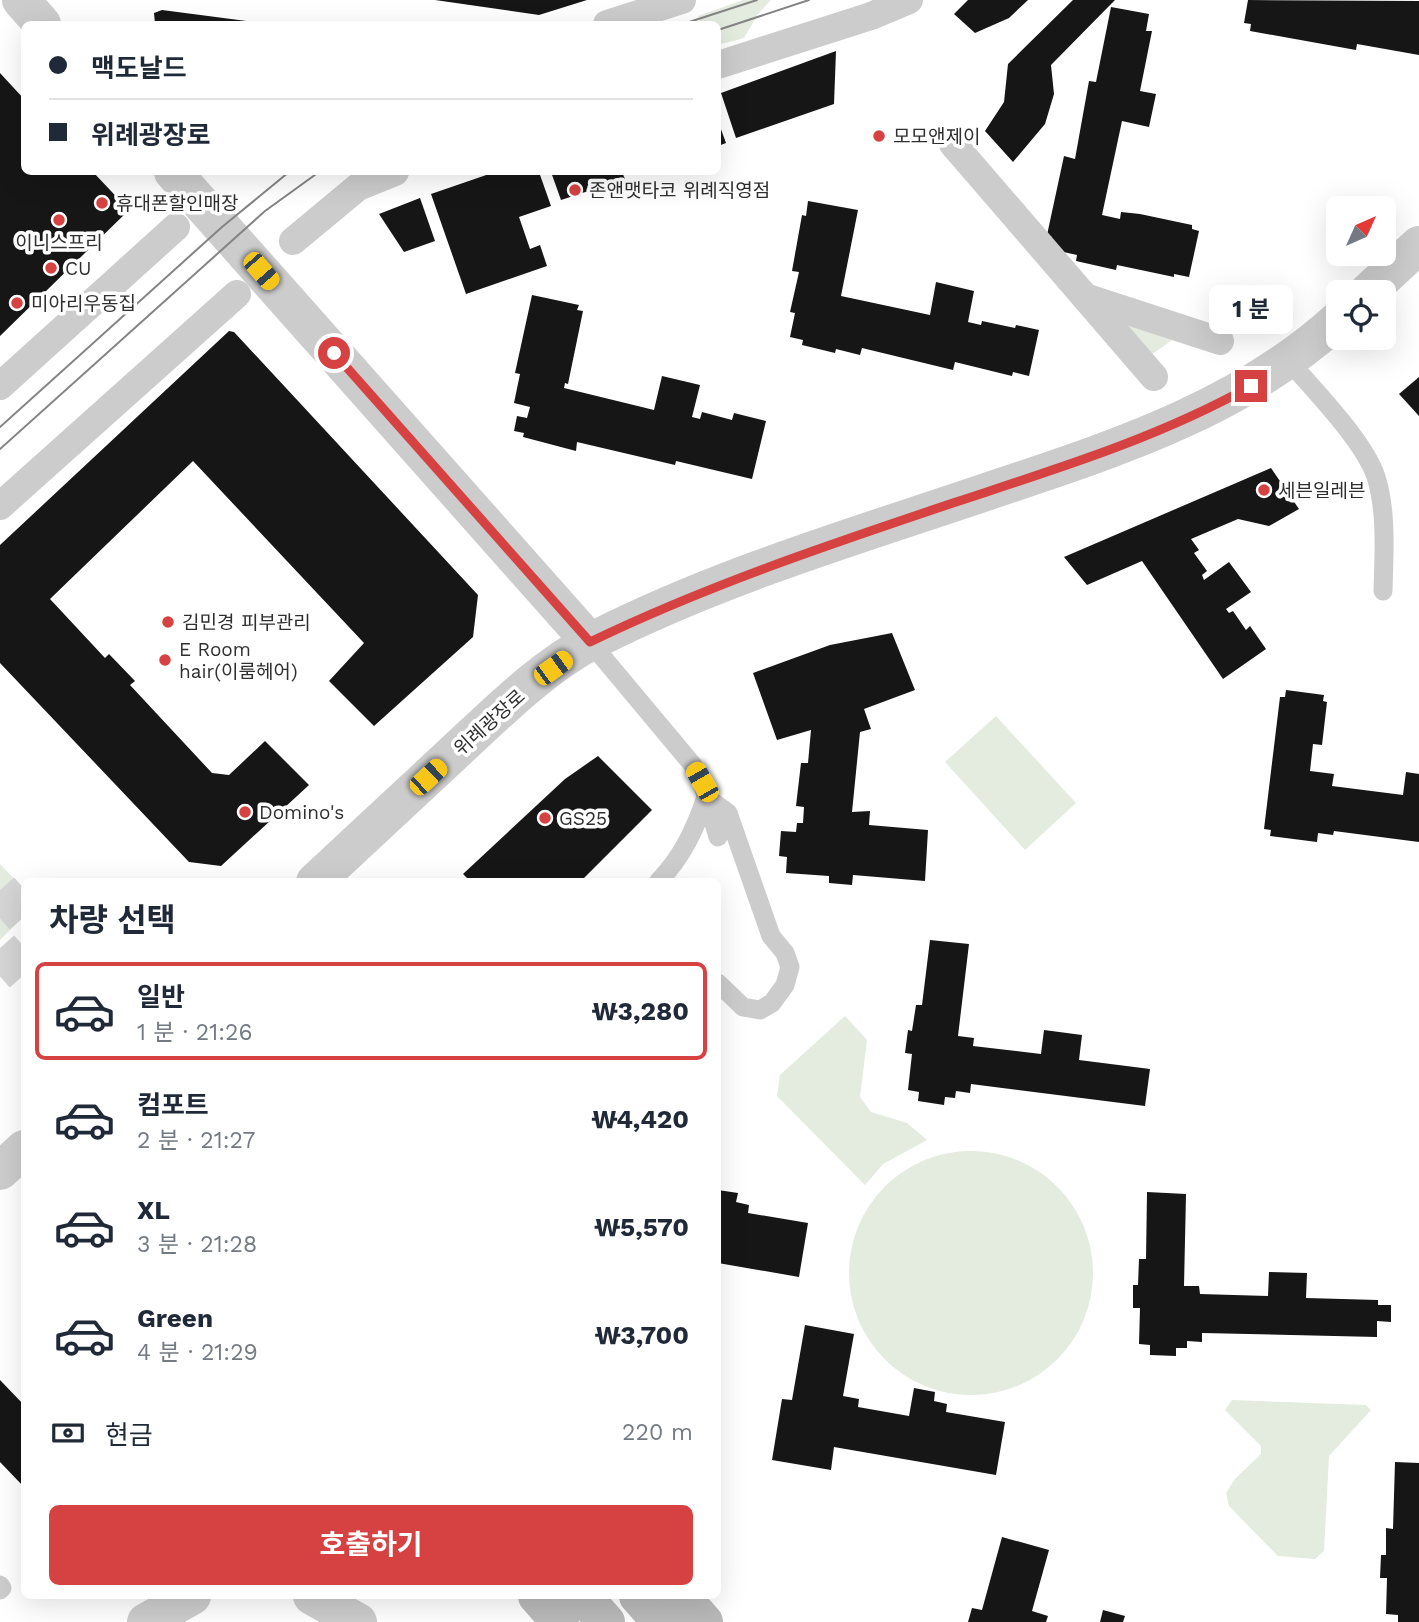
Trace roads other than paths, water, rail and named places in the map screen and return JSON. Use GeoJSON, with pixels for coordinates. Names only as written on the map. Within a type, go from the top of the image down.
{"type":"FeatureCollection","features":[{"type":"Feature","properties":{"kind":"main road"},"geometry":{"type":"LineString","coordinates":[[540,1599],[560,1622]]}},
{"type":"Feature","properties":{"kind":"main road"},"geometry":{"type":"LineString","coordinates":[[586,1599],[606,1622]]}},
{"type":"Feature","properties":{"kind":"main road"},"geometry":{"type":"LineString","coordinates":[[641,1599],[661,1622]]}},
{"type":"Feature","properties":{"kind":"main road"},"geometry":{"type":"LineString","coordinates":[[684,1599],[704,1622]]}},
{"type":"Feature","properties":{"kind":"street"},"geometry":{"type":"LineString","coordinates":[[20,0],[39,21]]}},
{"type":"Feature","properties":{"kind":"street"},"geometry":{"type":"LineString","coordinates":[[616,21],[682,0]]}},
{"type":"Feature","properties":{"kind":"street"},"geometry":{"type":"LineString","coordinates":[[721,64],[885,20],[909,0]]}},
{"type":"Feature","properties":{"kind":"street"},"geometry":{"type":"LineString","coordinates":[[953,144],[1154,377]]}},
{"type":"Feature","properties":{"kind":"street"},"geometry":{"type":"LineString","coordinates":[[176,175],[590,642]]}},
{"type":"Feature","properties":{"kind":"street"},"geometry":{"type":"LineString","coordinates":[[293,241],[358,187],[388,175]]}},
{"type":"Feature","properties":{"kind":"street"},"geometry":{"type":"LineString","coordinates":[[0,386],[176,227]]}},
{"type":"Feature","properties":{"kind":"street"},"geometry":{"type":"LineString","coordinates":[[1381,280],[1419,245]]}},
{"type":"Feature","properties":{"kind":"street"},"geometry":{"type":"LineString","coordinates":[[0,506],[237,294]]}},
{"type":"Feature","properties":{"kind":"street"},"geometry":{"type":"LineString","coordinates":[[1085,297],[1220,341]]}},
{"type":"Feature","properties":{"kind":"street","name":"위례광장로"},"geometry":{"type":"LineString","coordinates":[[319,878],[485,724],[535,682],[590,642],[658,610],[779,561],[1110,451],[1210,409],[1289,361],[1326,330]]}},
{"type":"Feature","properties":{"kind":"street"},"geometry":{"type":"LineString","coordinates":[[0,1171],[21,1152]]}},
{"type":"Feature","properties":{"kind":"street"},"geometry":{"type":"LineString","coordinates":[[146,1622],[187,1599]]}},
{"type":"Feature","properties":{"kind":"street"},"geometry":{"type":"LineString","coordinates":[[317,1599],[358,1622]]}},
{"type":"Feature","properties":{"kind":"lane"},"geometry":{"type":"LineString","coordinates":[[1289,361],[1360,447],[1376,476],[1384,562],[1383,590]]}},
{"type":"Feature","properties":{"kind":"lane"},"geometry":{"type":"LineString","coordinates":[[590,642],[692,764],[706,797],[718,837]]}},
{"type":"Feature","properties":{"kind":"lane"},"geometry":{"type":"LineString","coordinates":[[679,873],[706,797]]}},
{"type":"Feature","properties":{"kind":"lane"},"geometry":{"type":"LineString","coordinates":[[706,797],[728,813],[771,936],[785,953],[790,967],[785,985],[772,1003],[760,1010],[743,1007],[721,987]]}},
{"type":"Feature","properties":{"kind":"tunnel"},"geometry":{"type":"LineString","coordinates":[[0,890],[21,914]]}},
{"type":"Feature","properties":{"kind":"tunnel"},"geometry":{"type":"LineString","coordinates":[[0,948],[21,972]]}},
{"type":"Feature","properties":{"kind":"tram line"},"geometry":{"type":"LineString","coordinates":[[692,21],[757,0]]}},
{"type":"Feature","properties":{"kind":"tram line"},"geometry":{"type":"LineString","coordinates":[[721,29],[809,0]]}},
{"type":"Feature","properties":{"kind":"tram line"},"geometry":{"type":"LineString","coordinates":[[0,427],[222,227],[285,175]]}},
{"type":"Feature","properties":{"kind":"tram line"},"geometry":{"type":"LineString","coordinates":[[0,449],[265,211],[315,175]]}},
{"type":"Feature","properties":{"kind":"place","name":"모모앤제이"},"geometry":{"type":"Point","coordinates":[879,136]}},
{"type":"Feature","properties":{"kind":"place","name":"존앤맷타코 위례직영점"},"geometry":{"type":"Point","coordinates":[575,190]}},
{"type":"Feature","properties":{"kind":"place","name":"휴대폰할인매장"},"geometry":{"type":"Point","coordinates":[102,203]}},
{"type":"Feature","properties":{"kind":"place","name":"이니스프리"},"geometry":{"type":"Point","coordinates":[59,220]}},
{"type":"Feature","properties":{"kind":"place","name":"CU"},"geometry":{"type":"Point","coordinates":[51,268]}},
{"type":"Feature","properties":{"kind":"place","name":"미아리우동집"},"geometry":{"type":"Point","coordinates":[17,303]}},
{"type":"Feature","properties":{"kind":"place","name":"세븐일레븐"},"geometry":{"type":"Point","coordinates":[1264,490]}},
{"type":"Feature","properties":{"kind":"place","name":"김민경 피부관리"},"geometry":{"type":"Point","coordinates":[168,622]}},
{"type":"Feature","properties":{"kind":"place","name":"E Room hair(이룸헤어)"},"geometry":{"type":"Point","coordinates":[165,660]}},
{"type":"Feature","properties":{"kind":"place","name":"Domino's"},"geometry":{"type":"Point","coordinates":[245,812]}},
{"type":"Feature","properties":{"kind":"place","name":"GS25"},"geometry":{"type":"Point","coordinates":[545,818]}}]}
